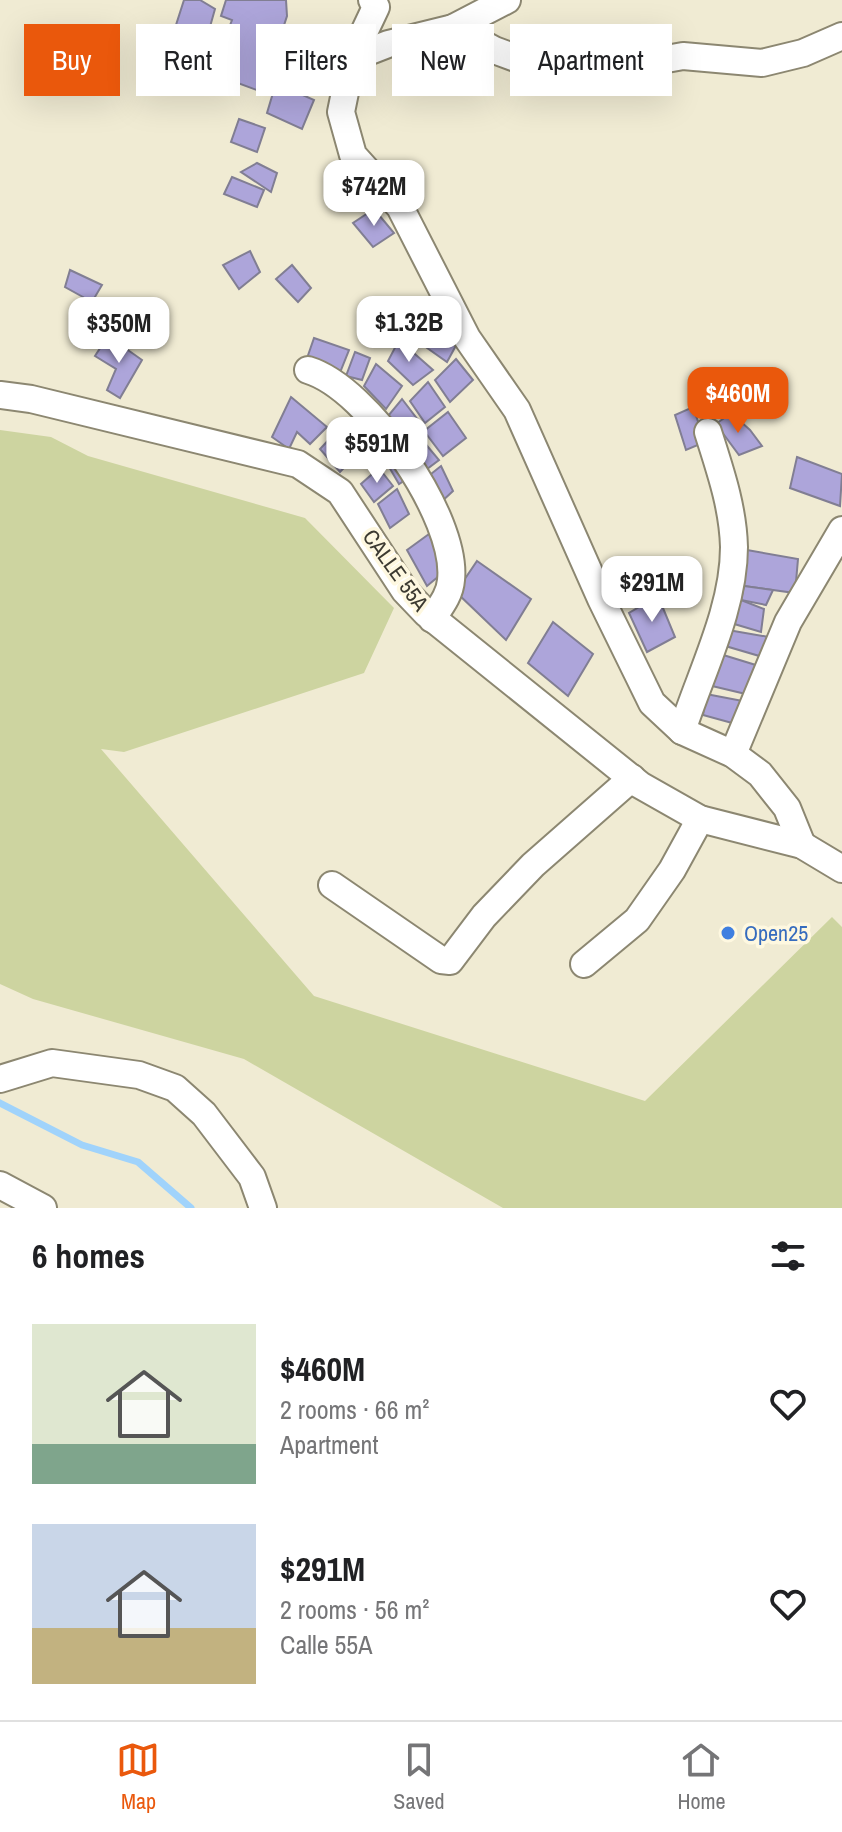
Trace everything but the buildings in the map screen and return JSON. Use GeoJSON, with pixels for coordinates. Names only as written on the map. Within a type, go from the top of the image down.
{"type":"FeatureCollection","features":[{"type":"Feature","properties":{"kind":"street"},"geometry":{"type":"LineString","coordinates":[[368,24],[376,7],[372,0]]}},
{"type":"Feature","properties":{"kind":"street"},"geometry":{"type":"LineString","coordinates":[[460,24],[496,3]]}},
{"type":"Feature","properties":{"kind":"street"},"geometry":{"type":"LineString","coordinates":[[494,50],[561,75],[599,78],[639,64],[683,56],[762,63],[803,53],[842,36]]}},
{"type":"Feature","properties":{"kind":"street"},"geometry":{"type":"LineString","coordinates":[[344,96],[341,112],[353,155],[400,207],[467,338],[517,410],[646,692],[658,711],[682,731],[733,754],[760,774],[794,821],[802,845]]}},
{"type":"Feature","properties":{"kind":"street"},"geometry":{"type":"LineString","coordinates":[[308,370],[340,384],[359,400],[404,456],[419,481],[451,564],[449,592],[432,619]]}},
{"type":"Feature","properties":{"kind":"street","name":"CALLE 55A"},"geometry":{"type":"LineString","coordinates":[[0,395],[31,399],[308,468],[340,492],[405,591],[432,619],[632,778],[700,819],[802,845],[842,869]]}},
{"type":"Feature","properties":{"kind":"street"},"geometry":{"type":"LineString","coordinates":[[682,731],[723,616],[734,548],[728,493],[708,432]]}},
{"type":"Feature","properties":{"kind":"street"},"geometry":{"type":"LineString","coordinates":[[733,754],[788,622],[842,530]]}},
{"type":"Feature","properties":{"kind":"street"},"geometry":{"type":"LineString","coordinates":[[332,885],[441,960],[450,961],[484,916],[533,865],[632,778]]}},
{"type":"Feature","properties":{"kind":"street"},"geometry":{"type":"LineString","coordinates":[[584,964],[637,920],[672,870],[700,819]]}},
{"type":"Feature","properties":{"kind":"street"},"geometry":{"type":"LineString","coordinates":[[0,1079],[52,1063],[139,1075],[175,1088],[204,1114],[252,1177],[263,1208]]}},
{"type":"Feature","properties":{"kind":"street"},"geometry":{"type":"LineString","coordinates":[[0,1185],[43,1208]]}},
{"type":"Feature","properties":{"kind":"green space"},"geometry":{"type":"Polygon","coordinates":[[[0,430],[51,437],[88,456],[305,518],[394,608],[364,673],[124,752],[101,749],[314,996],[645,1101],[832,917],[842,927],[842,1208],[503,1208],[244,1059],[33,999],[0,984],[0,430]]]}},
{"type":"Feature","properties":{"kind":"waterway"},"geometry":{"type":"LineString","coordinates":[[0,1103],[82,1145],[138,1162],[191,1208]]}},
{"type":"Feature","properties":{"kind":"place","name":"Open25"},"geometry":{"type":"Point","coordinates":[728,933]}}]}
